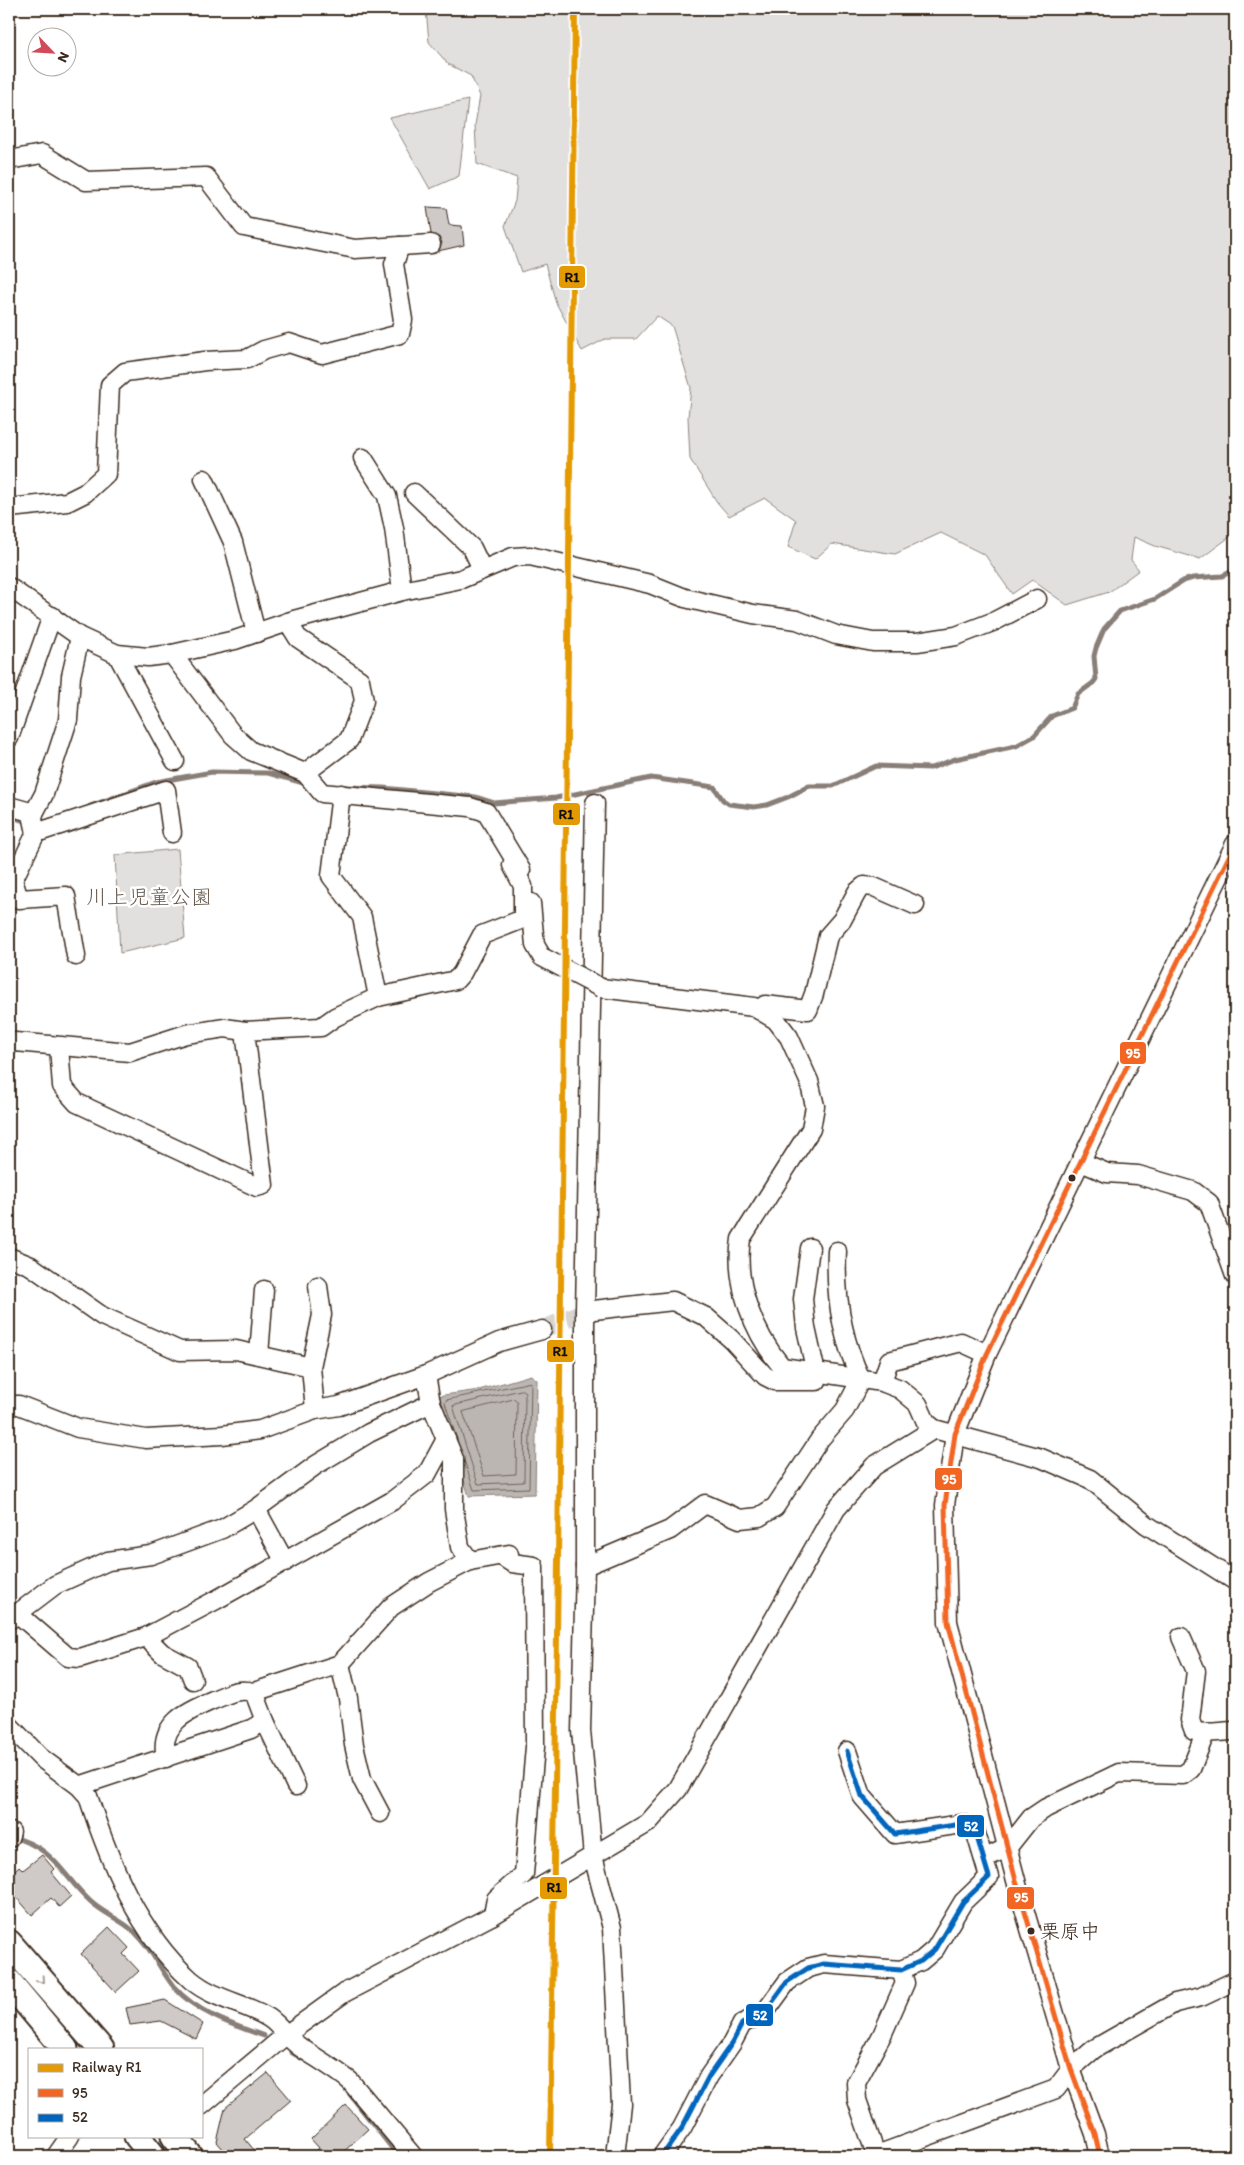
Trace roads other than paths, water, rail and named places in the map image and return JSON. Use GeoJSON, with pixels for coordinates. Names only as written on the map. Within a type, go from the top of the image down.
{"type":"FeatureCollection","features":[{"type":"Feature","properties":{"kind":"highway"},"geometry":{"type":"LineString","coordinates":[[9,1943],[100,2048]]}},
{"type":"Feature","properties":{"kind":"highway"},"geometry":{"type":"LineString","coordinates":[[9,1982],[64,2048]]}},
{"type":"Feature","properties":{"kind":"highway"},"geometry":{"type":"LineString","coordinates":[[176,2138],[190,2156]]}},
{"type":"Feature","properties":{"kind":"street"},"geometry":{"type":"LineString","coordinates":[[9,160],[42,154],[86,181],[206,177],[244,227],[355,249],[431,244]]}},
{"type":"Feature","properties":{"kind":"street"},"geometry":{"type":"LineString","coordinates":[[9,508],[67,502],[85,492],[106,474],[110,385],[125,372],[205,361],[247,359],[264,350],[289,343],[322,354],[400,334],[403,320],[394,264],[400,246]]}},
{"type":"Feature","properties":{"kind":"street"},"geometry":{"type":"LineString","coordinates":[[364,458],[387,496],[394,528],[402,591]]}},
{"type":"Feature","properties":{"kind":"street"},"geometry":{"type":"LineString","coordinates":[[204,478],[233,542],[256,633]]}},
{"type":"Feature","properties":{"kind":"street"},"geometry":{"type":"LineString","coordinates":[[414,492],[472,548],[482,569]]}},
{"type":"Feature","properties":{"kind":"street"},"geometry":{"type":"LineString","coordinates":[[9,586],[80,637],[117,654],[148,657],[172,654],[234,640],[288,622],[402,591],[461,579],[512,557],[530,556],[650,584],[685,598],[745,612],[797,620],[836,635],[873,642],[917,642],[956,636],[995,621],[1037,599]]}},
{"type":"Feature","properties":{"kind":"street"},"geometry":{"type":"LineString","coordinates":[[9,738],[52,616]]}},
{"type":"Feature","properties":{"kind":"street"},"geometry":{"type":"LineString","coordinates":[[288,622],[298,638],[360,680],[364,701],[349,740],[312,781]]}},
{"type":"Feature","properties":{"kind":"street"},"geometry":{"type":"LineString","coordinates":[[76,956],[66,896],[19,899],[13,880],[68,720],[71,676],[80,637]]}},
{"type":"Feature","properties":{"kind":"street"},"geometry":{"type":"LineString","coordinates":[[117,654],[176,761]]}},
{"type":"Feature","properties":{"kind":"street"},"geometry":{"type":"LineString","coordinates":[[172,654],[234,735],[251,751],[312,781],[322,793],[470,807],[486,812],[530,884],[535,945],[542,957],[601,988],[754,1007],[776,1020],[789,1037],[809,1081],[815,1106],[811,1129],[741,1239],[739,1253],[741,1276],[750,1313],[770,1352],[782,1367],[882,1382],[900,1389],[918,1404],[926,1422],[934,1429],[1041,1458],[1090,1479],[1147,1525],[1235,1581]]}},
{"type":"Feature","properties":{"kind":"street"},"geometry":{"type":"LineString","coordinates":[[9,806],[34,823],[166,790],[172,833]]}},
{"type":"Feature","properties":{"kind":"street"},"geometry":{"type":"LineString","coordinates":[[342,794],[331,876],[362,917],[378,998]]}},
{"type":"Feature","properties":{"kind":"street"},"geometry":{"type":"LineString","coordinates":[[595,803],[586,1311],[585,1566],[581,1731],[593,1856],[612,1928],[621,2104],[616,2156]]}},
{"type":"Feature","properties":{"kind":"street"},"geometry":{"type":"LineString","coordinates":[[1100,2156],[1095,2134],[1071,2069],[1018,1888],[948,1622],[945,1505],[955,1434],[987,1354],[1235,844]]}},
{"type":"Feature","properties":{"kind":"street"},"geometry":{"type":"LineString","coordinates":[[9,1045],[15,1042],[130,1052],[186,1034],[225,1028],[245,1031],[321,1027],[335,1017],[378,998],[456,980],[462,973],[482,935],[523,918],[523,886],[512,865],[515,860]]}},
{"type":"Feature","properties":{"kind":"street"},"geometry":{"type":"LineString","coordinates":[[759,1010],[765,1005],[808,1010],[814,994],[828,936],[842,920],[857,892],[864,886],[874,887],[916,905]]}},
{"type":"Feature","properties":{"kind":"street"},"geometry":{"type":"LineString","coordinates":[[59,1047],[62,1086],[77,1103],[258,1187],[264,1185],[245,1031]]}},
{"type":"Feature","properties":{"kind":"street"},"geometry":{"type":"LineString","coordinates":[[1081,1162],[1107,1174],[1138,1175],[1193,1191],[1209,1203],[1235,1276]]}},
{"type":"Feature","properties":{"kind":"street"},"geometry":{"type":"LineString","coordinates":[[586,1311],[673,1301],[706,1317],[731,1339],[765,1376],[775,1381],[823,1381],[806,1328],[803,1298],[810,1248]]}},
{"type":"Feature","properties":{"kind":"street"},"geometry":{"type":"LineString","coordinates":[[837,1251],[836,1280],[838,1305],[850,1356],[861,1379]]}},
{"type":"Feature","properties":{"kind":"street"},"geometry":{"type":"LineString","coordinates":[[9,1257],[31,1266],[102,1316],[180,1351],[236,1350],[311,1367]]}},
{"type":"Feature","properties":{"kind":"street"},"geometry":{"type":"LineString","coordinates":[[315,1410],[311,1367],[322,1314],[318,1286]]}},
{"type":"Feature","properties":{"kind":"street"},"geometry":{"type":"LineString","coordinates":[[259,1355],[264,1290]]}},
{"type":"Feature","properties":{"kind":"street"},"geometry":{"type":"LineString","coordinates":[[9,1405],[19,1405],[78,1428],[146,1439],[222,1435],[260,1430],[315,1410],[339,1406],[426,1375],[499,1342],[542,1330]]}},
{"type":"Feature","properties":{"kind":"street"},"geometry":{"type":"LineString","coordinates":[[882,1382],[889,1362],[961,1342],[987,1354]]}},
{"type":"Feature","properties":{"kind":"street"},"geometry":{"type":"LineString","coordinates":[[426,1375],[431,1403],[454,1459],[454,1509],[460,1547],[470,1561]]}},
{"type":"Feature","properties":{"kind":"street"},"geometry":{"type":"LineString","coordinates":[[585,1566],[670,1530],[705,1504],[740,1519],[759,1517],[775,1507],[820,1439],[845,1410],[861,1379]]}},
{"type":"Feature","properties":{"kind":"street"},"geometry":{"type":"LineString","coordinates":[[431,1403],[369,1433],[316,1465],[256,1509],[222,1529],[151,1555],[108,1562],[55,1585],[13,1616],[68,1657],[80,1658],[146,1637],[285,1562],[399,1496],[427,1474],[446,1439]]}},
{"type":"Feature","properties":{"kind":"street"},"geometry":{"type":"LineString","coordinates":[[202,2105],[287,2034],[344,1993],[493,1915],[648,1823],[678,1789],[836,1509],[874,1466],[934,1429]]}},
{"type":"Feature","properties":{"kind":"street"},"geometry":{"type":"LineString","coordinates":[[256,1509],[285,1562]]}},
{"type":"Feature","properties":{"kind":"street"},"geometry":{"type":"LineString","coordinates":[[166,1758],[163,1746],[172,1726],[185,1712],[241,1689],[254,1692],[340,1664],[391,1607],[429,1582],[470,1561],[505,1555],[512,1563],[534,1566],[535,1748],[524,1874],[496,1899],[493,1915]]}},
{"type":"Feature","properties":{"kind":"street"},"geometry":{"type":"LineString","coordinates":[[146,1637],[162,1653],[188,1667],[192,1680]]}},
{"type":"Feature","properties":{"kind":"street"},"geometry":{"type":"LineString","coordinates":[[1181,1637],[1196,1671],[1190,1720],[1194,1730],[1205,1734],[1218,1730],[1235,1731]]}},
{"type":"Feature","properties":{"kind":"street"},"geometry":{"type":"LineString","coordinates":[[340,1664],[362,1779],[380,1813]]}},
{"type":"Feature","properties":{"kind":"street"},"geometry":{"type":"LineString","coordinates":[[254,1692],[265,1721],[296,1786]]}},
{"type":"Feature","properties":{"kind":"street"},"geometry":{"type":"LineString","coordinates":[[79,1786],[251,1729],[265,1721]]}},
{"type":"Feature","properties":{"kind":"street"},"geometry":{"type":"LineString","coordinates":[[9,1725],[41,1758],[79,1786],[88,1796],[115,1870],[132,1903],[151,1933],[176,1964],[192,1980],[214,1995],[268,2018],[298,2045],[350,2081],[413,2156]]}},
{"type":"Feature","properties":{"kind":"street"},"geometry":{"type":"LineString","coordinates":[[984,1860],[1008,1847],[1031,1818],[1119,1774],[1183,1775],[1191,1769],[1205,1734]]}},
{"type":"Feature","properties":{"kind":"street"},"geometry":{"type":"LineString","coordinates":[[662,2156],[682,2128],[709,2076],[732,2043],[742,2024],[765,2012],[787,1982],[808,1968],[824,1964],[901,1970],[921,1961],[935,1949],[963,1902],[989,1877],[974,1827],[962,1824],[896,1834],[862,1796],[847,1751]]}},
{"type":"Feature","properties":{"kind":"street"},"geometry":{"type":"LineString","coordinates":[[901,1970],[905,1982],[882,2035],[856,2083],[857,2100],[875,2155],[1056,2089],[1071,2069],[1094,2049],[1175,2003],[1201,1997],[1235,1981]]}},
{"type":"Feature","properties":{"kind":"street"},"geometry":{"type":"LineString","coordinates":[[56,2156],[69,2138]]}},
{"type":"Feature","properties":{"kind":"water"},"geometry":{"type":"Polygon","coordinates":[[[531,1375],[537,1380],[535,1494],[469,1496],[437,1396],[479,1390],[531,1375]]]}},
{"type":"Feature","properties":{"kind":"waterway"},"geometry":{"type":"LineString","coordinates":[[345,787],[383,788],[475,797],[494,803],[556,798],[651,778],[714,787],[723,800],[729,804],[754,807],[767,805],[788,797],[809,786],[833,786],[876,766],[931,768],[955,759],[1016,746],[1034,736],[1052,716],[1072,708],[1078,694],[1096,679],[1094,656],[1096,648],[1104,629],[1120,611],[1155,599],[1183,581],[1193,578],[1222,576],[1235,570]]}},
{"type":"Feature","properties":{"kind":"waterway"},"geometry":{"type":"LineString","coordinates":[[90,806],[156,782],[212,772],[268,773],[307,784]]}},
{"type":"Feature","properties":{"kind":"waterway"},"geometry":{"type":"LineString","coordinates":[[9,816],[30,823]]}},
{"type":"Feature","properties":{"kind":"waterway"},"geometry":{"type":"LineString","coordinates":[[12,1837],[27,1842],[48,1855],[90,1901],[130,1928],[142,1940],[174,1987],[193,2004],[216,2017],[264,2036]]}},
{"type":"Feature","properties":{"kind":"waterway"},"geometry":{"type":"LineString","coordinates":[[291,2052],[303,2059]]}},
{"type":"Feature","properties":{"kind":"waterway"},"geometry":{"type":"LineString","coordinates":[[345,2088],[398,2156]]}},
{"type":"Feature","properties":{"kind":"tunnel"},"geometry":{"type":"LineString","coordinates":[[542,1330],[585,1311]]}},
{"type":"Feature","properties":{"kind":"rail line","name":"R1"},"geometry":{"type":"LineString","coordinates":[[550,2156],[575,9]]}},
{"type":"Feature","properties":{"kind":"place","name":"栗原中"},"geometry":{"type":"Point","coordinates":[1031,1931]}},
{"type":"Feature","properties":{"kind":"park label","name":"川上児童公園"},"geometry":{"type":"Point","coordinates":[149,896]}}]}
